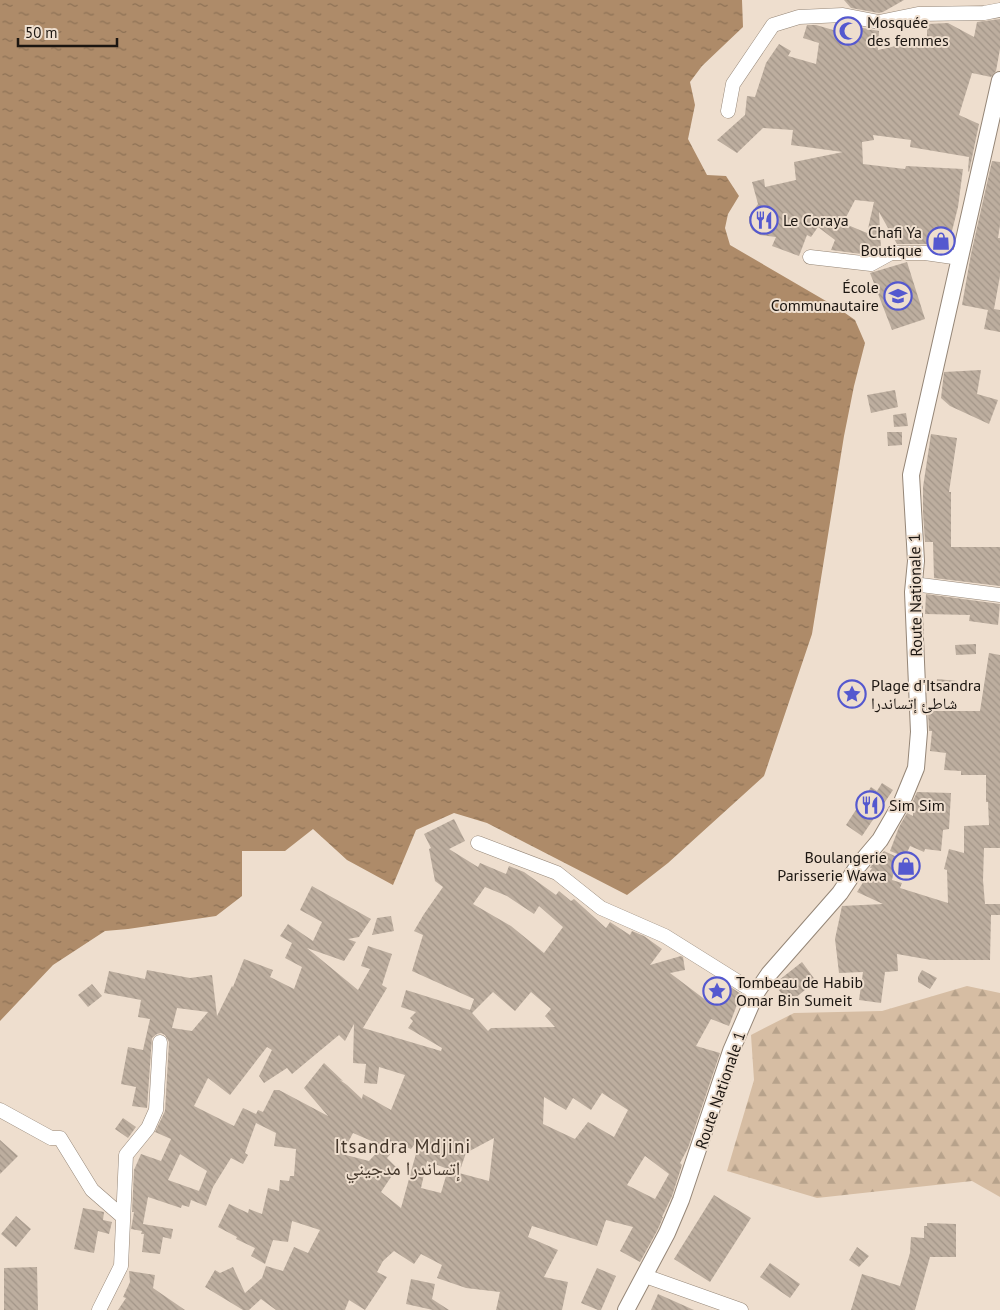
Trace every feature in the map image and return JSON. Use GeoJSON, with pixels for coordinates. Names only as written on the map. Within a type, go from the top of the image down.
{"type":"FeatureCollection","features":[{"type":"Feature","properties":{"kind":"main road","name":"Route Nationale 1"},"geometry":{"type":"LineString","coordinates":[[626,1310],[667,1233],[681,1200],[731,1051],[756,993],[801,935],[840,893],[858,866],[880,840],[902,802],[916,768],[919,732],[913,584],[916,560],[911,475],[1000,80]]}},
{"type":"Feature","properties":{"kind":"street"},"geometry":{"type":"LineString","coordinates":[[728,111],[732,84],[773,25],[799,17],[844,15],[879,22],[918,14],[984,13],[1000,10]]}},
{"type":"Feature","properties":{"kind":"street"},"geometry":{"type":"LineString","coordinates":[[810,257],[871,264],[891,253],[926,253],[960,258]]}},
{"type":"Feature","properties":{"kind":"street"},"geometry":{"type":"LineString","coordinates":[[913,584],[1000,595]]}},
{"type":"Feature","properties":{"kind":"street"},"geometry":{"type":"LineString","coordinates":[[478,842],[557,873],[601,908],[665,936],[756,993]]}},
{"type":"Feature","properties":{"kind":"street"},"geometry":{"type":"LineString","coordinates":[[99,1310],[121,1266],[126,1155],[148,1128],[156,1110],[160,1042]]}},
{"type":"Feature","properties":{"kind":"street"},"geometry":{"type":"LineString","coordinates":[[0,1110],[51,1138],[60,1138],[92,1190],[123,1217]]}},
{"type":"Feature","properties":{"kind":"street"},"geometry":{"type":"LineString","coordinates":[[645,1276],[741,1310]]}},
{"type":"Feature","properties":{"kind":"green space"},"geometry":{"type":"Polygon","coordinates":[[[967,986],[1000,993],[1000,1197],[972,1181],[817,1198],[727,1171],[754,1080],[751,1035],[794,1013],[882,1011],[967,986]]]}},
{"type":"Feature","properties":{"kind":"water"},"geometry":{"type":"Polygon","coordinates":[[[0,0],[742,0],[743,27],[702,66],[690,82],[695,105],[688,139],[707,175],[726,176],[739,196],[728,214],[725,228],[730,245],[838,308],[855,320],[865,343],[844,436],[812,634],[764,776],[668,863],[627,895],[487,823],[454,813],[416,830],[393,885],[347,860],[313,829],[285,851],[242,851],[242,896],[216,916],[105,931],[53,965],[0,1021],[0,0]]]}},
{"type":"Feature","properties":{"kind":"building"},"geometry":{"type":"Polygon","coordinates":[[[844,0],[904,0],[879,13],[851,8],[844,0]]]}},
{"type":"Feature","properties":{"kind":"building"},"geometry":{"type":"Polygon","coordinates":[[[1000,19],[1000,49],[996,71],[991,77],[972,73],[959,115],[979,124],[969,172],[969,157],[910,147],[911,140],[873,135],[874,140],[862,142],[863,164],[905,169],[906,166],[963,169],[958,207],[948,247],[925,244],[897,244],[879,212],[881,249],[869,255],[831,250],[835,240],[818,227],[811,237],[807,235],[799,256],[772,246],[776,237],[760,235],[752,230],[749,217],[758,204],[752,182],[764,179],[765,187],[796,180],[794,162],[843,152],[791,145],[793,130],[763,128],[737,153],[717,140],[745,115],[747,96],[755,97],[766,63],[779,44],[791,51],[788,56],[816,64],[819,43],[803,38],[807,25],[816,25],[840,32],[840,24],[879,31],[878,50],[900,45],[900,39],[927,37],[927,24],[948,23],[974,37],[977,22],[1000,19]],[[855,200],[843,223],[867,233],[874,202],[855,200]]]}},
{"type":"Feature","properties":{"kind":"building"},"geometry":{"type":"Polygon","coordinates":[[[992,161],[1000,162],[1000,225],[998,238],[1000,238],[1000,276],[994,309],[1000,310],[1000,332],[984,329],[988,310],[962,305],[971,254],[992,161]]]}},
{"type":"Feature","properties":{"kind":"building"},"geometry":{"type":"Polygon","coordinates":[[[907,262],[925,319],[892,330],[870,273],[907,262]]]}},
{"type":"Feature","properties":{"kind":"building"},"geometry":{"type":"Polygon","coordinates":[[[981,370],[977,394],[998,400],[989,424],[950,406],[941,398],[944,372],[981,370]]]}},
{"type":"Feature","properties":{"kind":"building"},"geometry":{"type":"Polygon","coordinates":[[[895,390],[898,407],[871,413],[867,395],[895,390]]]}},
{"type":"Feature","properties":{"kind":"building"},"geometry":{"type":"Polygon","coordinates":[[[906,413],[908,426],[894,427],[893,415],[906,413]]]}},
{"type":"Feature","properties":{"kind":"building"},"geometry":{"type":"Polygon","coordinates":[[[887,432],[902,432],[902,445],[888,446],[887,432]]]}},
{"type":"Feature","properties":{"kind":"building"},"geometry":{"type":"Polygon","coordinates":[[[931,434],[957,438],[949,492],[951,492],[951,547],[1000,547],[1000,586],[934,578],[933,542],[925,542],[923,513],[923,487],[931,434]]]}},
{"type":"Feature","properties":{"kind":"building"},"geometry":{"type":"Polygon","coordinates":[[[926,594],[1000,604],[998,625],[969,621],[970,615],[925,614],[926,594]]]}},
{"type":"Feature","properties":{"kind":"building"},"geometry":{"type":"Polygon","coordinates":[[[976,644],[976,654],[956,655],[955,645],[976,644]]]}},
{"type":"Feature","properties":{"kind":"building"},"geometry":{"type":"Polygon","coordinates":[[[989,653],[1000,655],[1000,848],[984,848],[983,880],[985,904],[1000,904],[1000,915],[991,915],[990,960],[931,960],[897,954],[898,971],[885,972],[881,1003],[859,1000],[863,972],[839,973],[835,939],[842,906],[883,904],[857,892],[872,868],[870,868],[871,866],[884,851],[897,857],[892,880],[902,883],[900,888],[948,903],[947,870],[944,869],[949,849],[964,853],[964,826],[989,825],[988,802],[986,802],[986,775],[961,775],[961,771],[944,770],[946,753],[930,751],[932,731],[929,731],[928,711],[980,711],[989,653]]]}},
{"type":"Feature","properties":{"kind":"building"},"geometry":{"type":"Polygon","coordinates":[[[937,679],[957,681],[956,692],[936,691],[937,679]]]}},
{"type":"Feature","properties":{"kind":"building"},"geometry":{"type":"Polygon","coordinates":[[[882,783],[893,790],[862,836],[846,825],[871,787],[877,791],[882,783]]]}},
{"type":"Feature","properties":{"kind":"building"},"geometry":{"type":"Polygon","coordinates":[[[917,792],[951,793],[949,829],[943,830],[941,851],[925,849],[924,852],[910,846],[905,857],[890,851],[899,827],[907,813],[913,816],[913,801],[917,792]]]}},
{"type":"Feature","properties":{"kind":"building"},"geometry":{"type":"Polygon","coordinates":[[[454,819],[465,841],[449,849],[478,867],[480,863],[506,874],[509,866],[524,872],[556,895],[559,891],[571,901],[574,899],[606,928],[610,922],[630,935],[632,931],[644,936],[662,949],[650,965],[683,957],[685,970],[670,973],[707,1001],[715,981],[729,986],[741,994],[729,1026],[711,1019],[696,1046],[720,1053],[688,1148],[680,1163],[682,1165],[672,1196],[658,1229],[640,1262],[620,1251],[633,1227],[606,1220],[597,1246],[532,1226],[528,1237],[558,1250],[544,1277],[568,1282],[562,1310],[496,1310],[500,1292],[466,1288],[437,1278],[442,1265],[421,1254],[414,1264],[394,1251],[383,1261],[377,1272],[387,1277],[365,1310],[349,1300],[345,1310],[276,1310],[261,1299],[249,1310],[243,1310],[205,1287],[215,1270],[220,1273],[233,1267],[245,1293],[262,1278],[266,1266],[283,1271],[294,1247],[308,1253],[320,1230],[292,1221],[288,1242],[273,1240],[265,1264],[251,1256],[255,1248],[236,1239],[237,1237],[218,1227],[229,1204],[248,1213],[249,1209],[262,1214],[268,1188],[279,1191],[280,1180],[289,1181],[290,1176],[294,1176],[296,1149],[274,1146],[276,1133],[256,1123],[245,1153],[248,1155],[243,1164],[231,1158],[213,1187],[206,1206],[191,1200],[189,1207],[182,1205],[181,1208],[148,1197],[143,1224],[173,1229],[171,1239],[163,1237],[160,1254],[142,1252],[144,1234],[141,1234],[142,1231],[131,1229],[134,1212],[132,1212],[134,1170],[141,1154],[161,1161],[171,1139],[155,1132],[165,1111],[169,1042],[165,1035],[161,1033],[152,1038],[147,1108],[132,1106],[136,1087],[121,1084],[128,1047],[143,1050],[150,1019],[138,1017],[141,1000],[104,993],[109,971],[145,979],[147,970],[190,978],[212,975],[217,1016],[233,987],[244,959],[273,970],[270,977],[294,989],[302,967],[285,958],[292,943],[280,936],[288,924],[313,941],[322,922],[300,910],[312,886],[371,919],[359,937],[348,939],[356,942],[344,961],[307,948],[358,990],[370,969],[361,966],[368,946],[392,954],[382,985],[387,988],[363,1028],[441,1051],[442,1048],[408,1028],[413,1021],[410,1018],[416,1012],[401,1007],[406,990],[470,1010],[474,999],[412,971],[423,935],[414,931],[443,887],[435,881],[429,849],[431,848],[424,834],[454,819]],[[485,887],[473,904],[511,926],[544,953],[563,927],[539,906],[534,914],[507,896],[485,887]],[[493,992],[472,1013],[488,1031],[491,1028],[555,1027],[545,1016],[551,1009],[531,992],[515,1011],[493,992]],[[177,1008],[172,1028],[192,1031],[208,1012],[177,1008]],[[354,1024],[345,1041],[339,1035],[292,1074],[287,1068],[264,1083],[259,1076],[272,1050],[267,1047],[230,1095],[208,1078],[194,1106],[234,1126],[243,1108],[256,1114],[258,1110],[263,1112],[274,1090],[279,1090],[328,1116],[304,1088],[324,1063],[362,1099],[363,1094],[391,1110],[405,1075],[379,1067],[377,1084],[364,1083],[366,1064],[353,1063],[354,1024]],[[602,1093],[591,1110],[573,1098],[566,1110],[544,1097],[543,1124],[575,1139],[588,1122],[614,1137],[628,1110],[602,1093]],[[353,1133],[342,1154],[369,1161],[383,1146],[353,1133]],[[419,1138],[411,1149],[399,1144],[387,1158],[397,1168],[381,1192],[401,1208],[419,1138]],[[494,1138],[466,1153],[459,1173],[489,1181],[494,1138]],[[180,1154],[168,1180],[199,1191],[207,1171],[180,1154]],[[645,1156],[627,1185],[655,1199],[669,1174],[645,1156]],[[427,1161],[421,1188],[441,1193],[448,1169],[427,1161]]]}},
{"type":"Feature","properties":{"kind":"building"},"geometry":{"type":"Polygon","coordinates":[[[391,916],[394,931],[372,935],[377,918],[391,916]]]}},
{"type":"Feature","properties":{"kind":"building"},"geometry":{"type":"Polygon","coordinates":[[[802,962],[816,981],[789,1003],[774,984],[802,962]]]}},
{"type":"Feature","properties":{"kind":"building"},"geometry":{"type":"Polygon","coordinates":[[[922,970],[937,978],[930,989],[918,982],[918,977],[922,970]]]}},
{"type":"Feature","properties":{"kind":"building"},"geometry":{"type":"Polygon","coordinates":[[[92,984],[102,996],[88,1007],[78,995],[92,984]]]}},
{"type":"Feature","properties":{"kind":"building"},"geometry":{"type":"Polygon","coordinates":[[[123,1118],[136,1127],[128,1138],[115,1129],[123,1118]]]}},
{"type":"Feature","properties":{"kind":"building"},"geometry":{"type":"Polygon","coordinates":[[[0,1140],[18,1156],[0,1174],[0,1140]]]}},
{"type":"Feature","properties":{"kind":"building"},"geometry":{"type":"Polygon","coordinates":[[[714,1195],[751,1218],[710,1282],[674,1259],[714,1195]]]}},
{"type":"Feature","properties":{"kind":"building"},"geometry":{"type":"Polygon","coordinates":[[[83,1208],[104,1212],[103,1220],[112,1222],[109,1234],[98,1231],[94,1253],[74,1249],[83,1208]]]}},
{"type":"Feature","properties":{"kind":"building"},"geometry":{"type":"Polygon","coordinates":[[[16,1216],[31,1229],[16,1247],[1,1234],[16,1216]]]}},
{"type":"Feature","properties":{"kind":"building"},"geometry":{"type":"Polygon","coordinates":[[[927,1223],[956,1224],[956,1257],[930,1257],[915,1310],[851,1310],[862,1274],[900,1286],[910,1253],[911,1237],[924,1238],[924,1226],[927,1226],[927,1223]]]}},
{"type":"Feature","properties":{"kind":"building"},"geometry":{"type":"Polygon","coordinates":[[[857,1247],[869,1256],[859,1267],[849,1260],[857,1247]]]}},
{"type":"Feature","properties":{"kind":"building"},"geometry":{"type":"Polygon","coordinates":[[[770,1263],[800,1284],[790,1298],[760,1277],[770,1263]]]}},
{"type":"Feature","properties":{"kind":"building"},"geometry":{"type":"Polygon","coordinates":[[[37,1267],[38,1310],[4,1310],[4,1268],[37,1267]]]}},
{"type":"Feature","properties":{"kind":"building"},"geometry":{"type":"Polygon","coordinates":[[[597,1268],[616,1276],[601,1310],[581,1303],[597,1268]]]}},
{"type":"Feature","properties":{"kind":"building"},"geometry":{"type":"Polygon","coordinates":[[[129,1271],[155,1275],[153,1288],[185,1310],[118,1310],[126,1298],[123,1297],[130,1282],[129,1271]]]}},
{"type":"Feature","properties":{"kind":"building"},"geometry":{"type":"Polygon","coordinates":[[[411,1279],[435,1284],[432,1299],[449,1310],[433,1310],[406,1304],[411,1279]]]}},
{"type":"Feature","properties":{"kind":"building"},"geometry":{"type":"Polygon","coordinates":[[[658,1294],[694,1310],[651,1310],[658,1294]]]}},
{"type":"Feature","properties":{"kind":"place","name":"Mosquée des femmes"},"geometry":{"type":"Point","coordinates":[848,31]}},
{"type":"Feature","properties":{"kind":"place","name":"Le Coraya"},"geometry":{"type":"Point","coordinates":[764,220]}},
{"type":"Feature","properties":{"kind":"place","name":"Chafi Ya Boutique"},"geometry":{"type":"Point","coordinates":[941,241]}},
{"type":"Feature","properties":{"kind":"place","name":"École Communautaire"},"geometry":{"type":"Point","coordinates":[898,296]}},
{"type":"Feature","properties":{"kind":"place","name":"Plage d'Itsandra شاطئ إتساندرا"},"geometry":{"type":"Point","coordinates":[852,694]}},
{"type":"Feature","properties":{"kind":"place","name":"Sim Sim"},"geometry":{"type":"Point","coordinates":[870,805]}},
{"type":"Feature","properties":{"kind":"place","name":"Boulangerie Parisserie Wawa"},"geometry":{"type":"Point","coordinates":[906,866]}},
{"type":"Feature","properties":{"kind":"place","name":"Tombeau de Habib Omar Bin Sumeit"},"geometry":{"type":"Point","coordinates":[717,991]}},
{"type":"Feature","properties":{"kind":"district","name":"Itsandra Mdjini إتساندرا مدجيني"},"geometry":{"type":"Point","coordinates":[403,1157]}}]}
